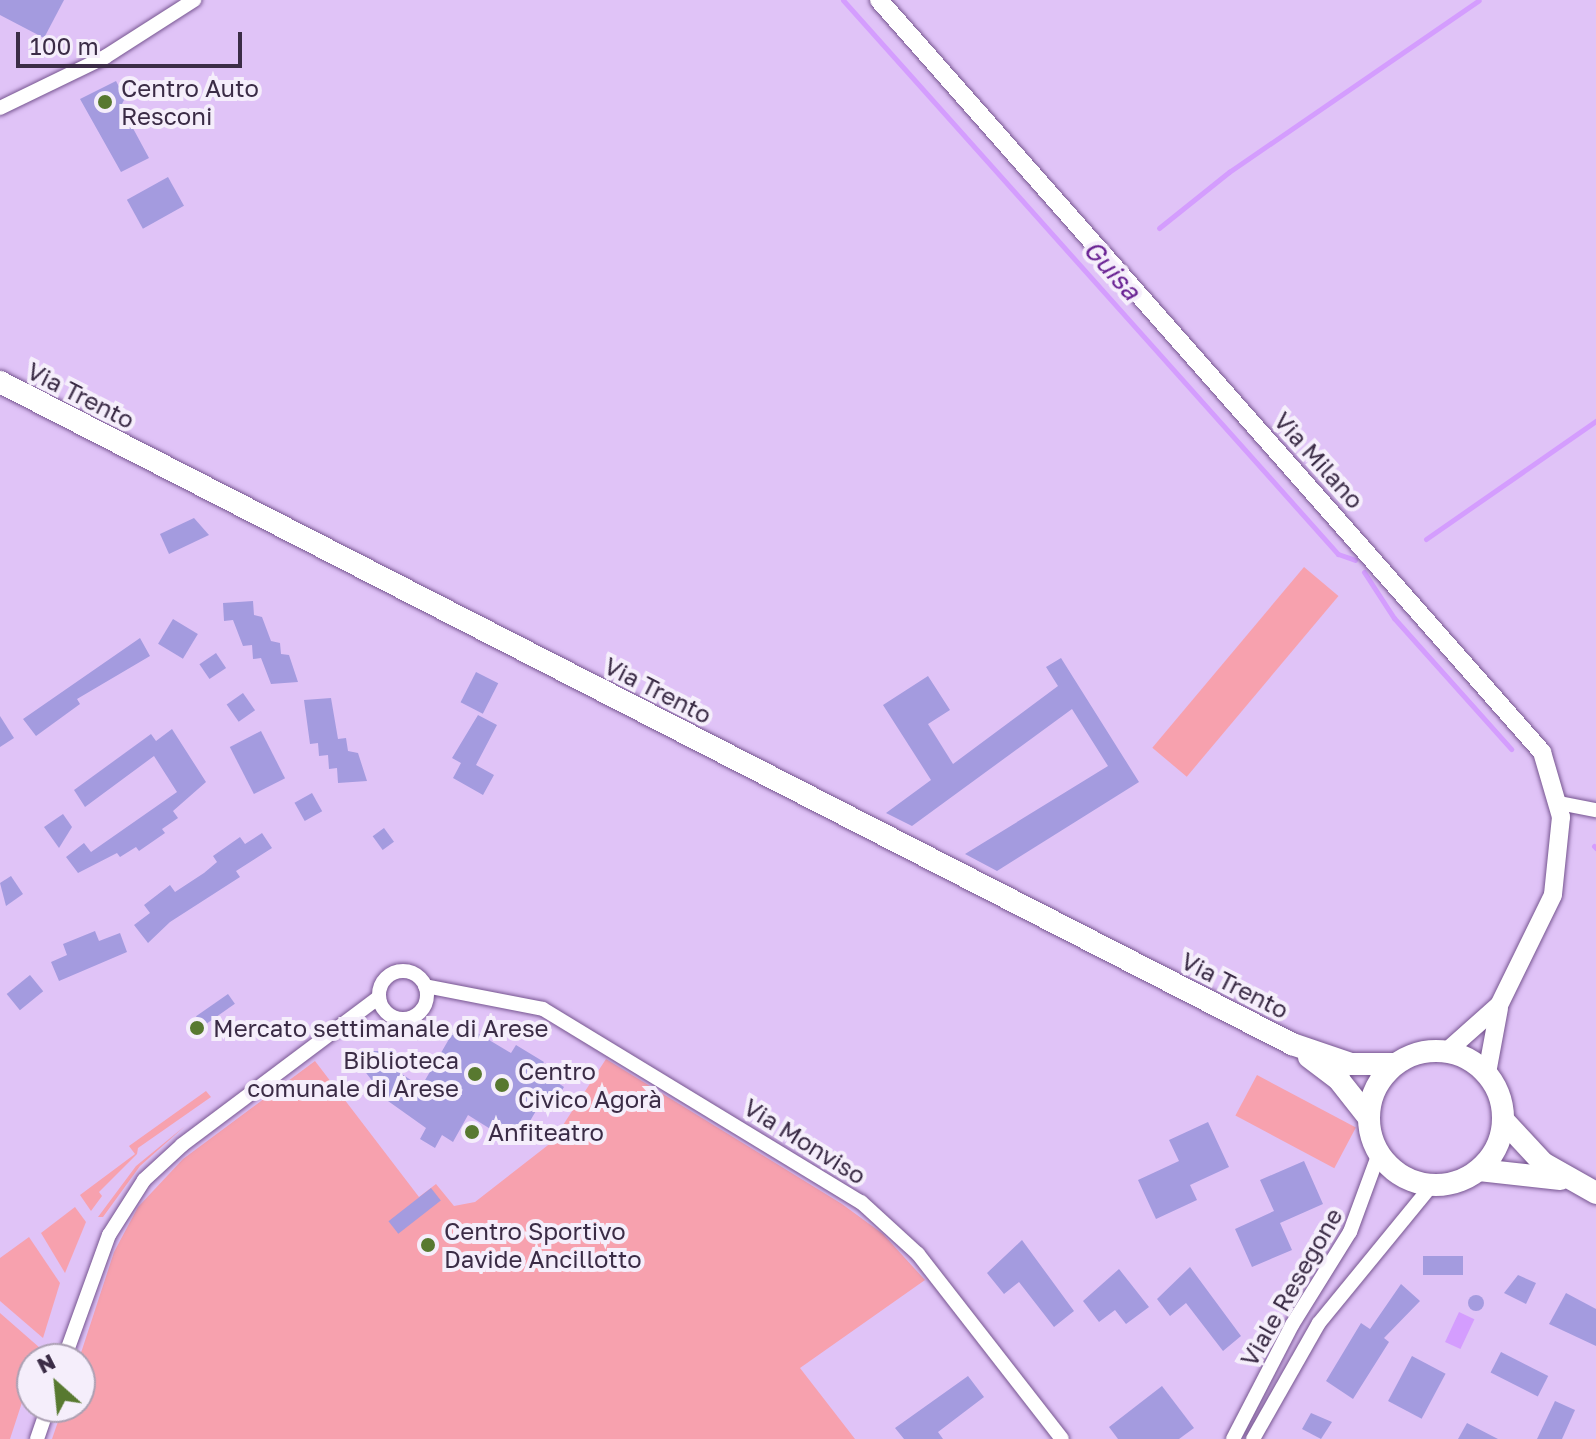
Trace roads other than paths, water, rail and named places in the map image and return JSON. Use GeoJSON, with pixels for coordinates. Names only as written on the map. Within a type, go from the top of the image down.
{"type":"FeatureCollection","features":[{"type":"Feature","properties":{"kind":"main road","name":"Via Trento"},"geometry":{"type":"LineString","coordinates":[[0,382],[1326,1062]]}},
{"type":"Feature","properties":{"kind":"main road"},"geometry":{"type":"LineString","coordinates":[[1446,1052],[1468,1059],[1487,1073],[1500,1096],[1504,1121],[1496,1148],[1479,1170],[1462,1180],[1432,1185],[1402,1176],[1379,1153],[1369,1118],[1326,1062],[1394,1064],[1419,1053],[1446,1052]]}},
{"type":"Feature","properties":{"kind":"main road"},"geometry":{"type":"LineString","coordinates":[[1369,1118],[1376,1087],[1394,1064]]}},
{"type":"Feature","properties":{"kind":"main road"},"geometry":{"type":"LineString","coordinates":[[1504,1121],[1570,1182]]}},
{"type":"Feature","properties":{"kind":"main road"},"geometry":{"type":"LineString","coordinates":[[1479,1170],[1570,1182],[1596,1193]]}},
{"type":"Feature","properties":{"kind":"street"},"geometry":{"type":"LineString","coordinates":[[0,108],[113,53],[194,0]]}},
{"type":"Feature","properties":{"kind":"street","name":"Via Milano"},"geometry":{"type":"LineString","coordinates":[[879,0],[1528,731],[1546,761],[1559,803],[1560,859],[1553,895],[1499,1005]]}},
{"type":"Feature","properties":{"kind":"street"},"geometry":{"type":"LineString","coordinates":[[1559,803],[1596,810]]}},
{"type":"Feature","properties":{"kind":"street"},"geometry":{"type":"LineString","coordinates":[[396,972],[413,974],[426,992],[421,1011],[408,1019],[394,1018],[380,1003],[381,985],[396,972]]}},
{"type":"Feature","properties":{"kind":"street","name":"Via Monviso"},"geometry":{"type":"LineString","coordinates":[[426,992],[446,989],[516,1001],[552,1014],[861,1202],[918,1254],[1062,1439]]}},
{"type":"Feature","properties":{"kind":"street"},"geometry":{"type":"LineString","coordinates":[[70,1343],[109,1235],[144,1180],[182,1145],[358,1011],[380,1003]]}},
{"type":"Feature","properties":{"kind":"street"},"geometry":{"type":"LineString","coordinates":[[1446,1052],[1499,1005]]}},
{"type":"Feature","properties":{"kind":"street"},"geometry":{"type":"LineString","coordinates":[[1487,1073],[1499,1005]]}},
{"type":"Feature","properties":{"kind":"street","name":"Viale Resegone"},"geometry":{"type":"LineString","coordinates":[[1233,1439],[1292,1325],[1350,1232],[1379,1153]]}},
{"type":"Feature","properties":{"kind":"street","name":"Viale Resegone"},"geometry":{"type":"LineString","coordinates":[[1253,1439],[1319,1323],[1432,1185]]}},
{"type":"Feature","properties":{"kind":"waterway","name":"Guisa"},"geometry":{"type":"LineString","coordinates":[[843,0],[1338,554],[1355,560]]}},
{"type":"Feature","properties":{"kind":"waterway"},"geometry":{"type":"LineString","coordinates":[[1159,228],[1229,172],[1479,0]]}},
{"type":"Feature","properties":{"kind":"waterway"},"geometry":{"type":"LineString","coordinates":[[1426,539],[1596,421]]}},
{"type":"Feature","properties":{"kind":"waterway","name":"Guisa"},"geometry":{"type":"LineString","coordinates":[[1364,572],[1394,618],[1511,749]]}},
{"type":"Feature","properties":{"kind":"place","name":"Centro Auto Resconi"},"geometry":{"type":"Point","coordinates":[105,102]}},
{"type":"Feature","properties":{"kind":"place","name":"Mercato settimanale di Arese"},"geometry":{"type":"Point","coordinates":[197,1028]}},
{"type":"Feature","properties":{"kind":"place","name":"Biblioteca comunale di Arese"},"geometry":{"type":"Point","coordinates":[475,1074]}},
{"type":"Feature","properties":{"kind":"place","name":"Centro Civico Agorà"},"geometry":{"type":"Point","coordinates":[502,1085]}},
{"type":"Feature","properties":{"kind":"place","name":"Anfiteatro"},"geometry":{"type":"Point","coordinates":[472,1132]}},
{"type":"Feature","properties":{"kind":"place","name":"Centro Sportivo Davide Ancillotto"},"geometry":{"type":"Point","coordinates":[428,1245]}}]}
